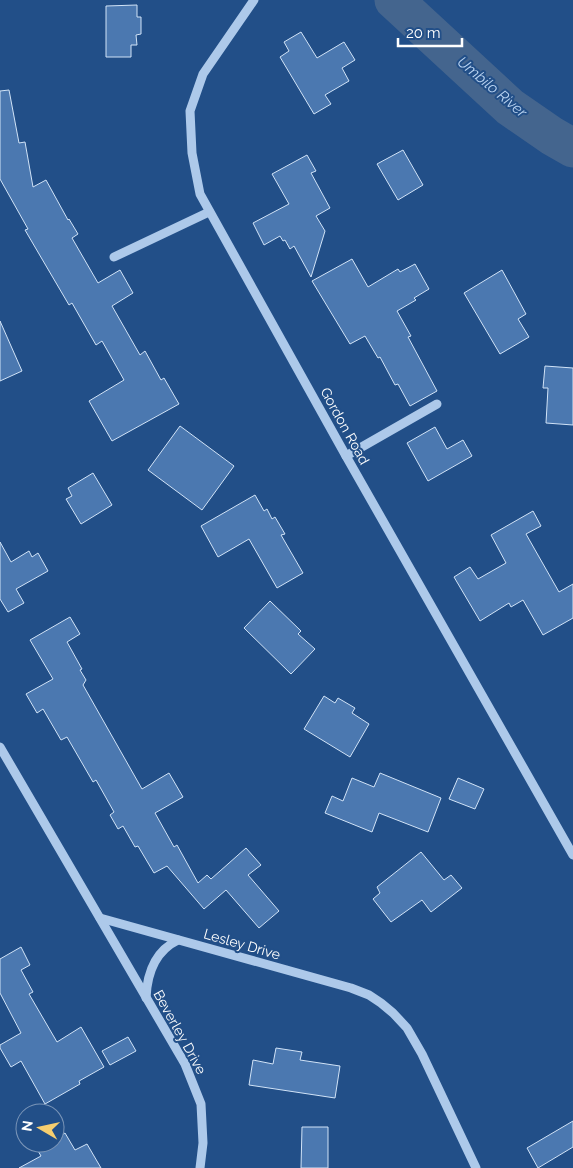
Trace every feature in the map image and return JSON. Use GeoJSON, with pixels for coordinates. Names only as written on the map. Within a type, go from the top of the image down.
{"type":"FeatureCollection","features":[{"type":"Feature","properties":{"kind":"street","name":"Gordon Road"},"geometry":{"type":"LineString","coordinates":[[254,0],[203,74],[190,111],[192,152],[200,194],[346,456],[573,855]]}},
{"type":"Feature","properties":{"kind":"street"},"geometry":{"type":"LineString","coordinates":[[114,257],[209,212]]}},
{"type":"Feature","properties":{"kind":"street"},"geometry":{"type":"LineString","coordinates":[[346,456],[437,404]]}},
{"type":"Feature","properties":{"kind":"street"},"geometry":{"type":"LineString","coordinates":[[0,746],[100,918]]}},
{"type":"Feature","properties":{"kind":"street","name":"Lesley Drive"},"geometry":{"type":"LineString","coordinates":[[100,918],[351,988],[369,995],[393,1013],[407,1028],[422,1054],[476,1168]]}},
{"type":"Feature","properties":{"kind":"street","name":"Beverley Drive"},"geometry":{"type":"LineString","coordinates":[[100,918],[185,1064],[201,1104],[203,1144],[200,1168]]}},
{"type":"Feature","properties":{"kind":"street"},"geometry":{"type":"LineString","coordinates":[[146,998],[150,971],[158,956],[168,945],[178,940]]}},
{"type":"Feature","properties":{"kind":"building"},"geometry":{"type":"Polygon","coordinates":[[[137,5],[137,17],[141,17],[141,34],[136,35],[137,45],[131,45],[131,57],[106,57],[106,6],[137,5]]]}},
{"type":"Feature","properties":{"kind":"building"},"geometry":{"type":"Polygon","coordinates":[[[301,32],[317,58],[344,42],[355,60],[342,68],[349,81],[325,95],[331,104],[314,114],[280,57],[289,51],[284,42],[301,32]]]}},
{"type":"Feature","properties":{"kind":"building"},"geometry":{"type":"Polygon","coordinates":[[[9,90],[19,143],[25,142],[33,187],[46,180],[78,234],[72,238],[98,283],[120,270],[133,293],[112,306],[140,355],[145,351],[161,380],[164,378],[179,404],[112,441],[89,401],[124,380],[102,341],[96,345],[72,303],[69,305],[25,230],[28,229],[0,179],[0,91],[9,90]]]}},
{"type":"Feature","properties":{"kind":"building"},"geometry":{"type":"Polygon","coordinates":[[[403,150],[423,185],[398,200],[377,164],[403,150]]]}},
{"type":"Feature","properties":{"kind":"building"},"geometry":{"type":"Polygon","coordinates":[[[307,155],[316,171],[311,173],[330,208],[316,216],[325,231],[311,277],[294,246],[290,249],[285,240],[283,241],[280,236],[264,245],[253,223],[289,204],[272,174],[307,155]]]}},
{"type":"Feature","properties":{"kind":"building"},"geometry":{"type":"Polygon","coordinates":[[[352,259],[368,287],[398,269],[400,272],[415,264],[429,289],[414,298],[416,300],[397,311],[411,336],[408,337],[437,391],[410,406],[398,384],[395,385],[380,357],[378,358],[365,336],[350,344],[312,281],[352,259]]]}},
{"type":"Feature","properties":{"kind":"building"},"geometry":{"type":"Polygon","coordinates":[[[502,270],[526,314],[518,319],[529,337],[500,354],[464,293],[502,270]]]}},
{"type":"Feature","properties":{"kind":"building"},"geometry":{"type":"Polygon","coordinates":[[[0,321],[22,371],[0,381],[0,321]]]}},
{"type":"Feature","properties":{"kind":"building"},"geometry":{"type":"Polygon","coordinates":[[[545,366],[573,368],[573,425],[546,423],[548,388],[543,388],[545,366]]]}},
{"type":"Feature","properties":{"kind":"building"},"geometry":{"type":"Polygon","coordinates":[[[180,426],[234,466],[202,510],[148,470],[180,426]]]}},
{"type":"Feature","properties":{"kind":"building"},"geometry":{"type":"Polygon","coordinates":[[[435,427],[447,449],[463,440],[472,456],[428,481],[407,443],[435,427]]]}},
{"type":"Feature","properties":{"kind":"building"},"geometry":{"type":"Polygon","coordinates":[[[93,473],[112,505],[81,524],[66,499],[72,496],[68,488],[93,473]]]}},
{"type":"Feature","properties":{"kind":"building"},"geometry":{"type":"Polygon","coordinates":[[[255,495],[264,511],[267,509],[272,519],[275,517],[285,534],[281,535],[303,573],[277,588],[249,539],[218,557],[201,526],[255,495]]]}},
{"type":"Feature","properties":{"kind":"building"},"geometry":{"type":"Polygon","coordinates":[[[533,511],[541,526],[526,534],[559,592],[573,584],[573,618],[543,635],[523,600],[511,607],[509,603],[480,621],[454,577],[470,567],[478,579],[506,563],[491,535],[533,511]]]}},
{"type":"Feature","properties":{"kind":"building"},"geometry":{"type":"Polygon","coordinates":[[[0,542],[11,562],[29,551],[32,557],[38,553],[48,571],[16,589],[24,603],[8,612],[0,599],[0,542]]]}},
{"type":"Feature","properties":{"kind":"building"},"geometry":{"type":"Polygon","coordinates":[[[270,601],[301,631],[298,634],[315,649],[291,674],[244,628],[270,601]]]}},
{"type":"Feature","properties":{"kind":"building"},"geometry":{"type":"Polygon","coordinates":[[[70,617],[80,634],[67,642],[82,669],[80,670],[86,680],[83,685],[142,789],[169,773],[183,797],[155,813],[174,847],[177,845],[198,883],[207,875],[211,879],[246,848],[261,865],[248,875],[279,911],[259,928],[226,890],[204,909],[167,866],[154,873],[138,846],[135,847],[123,826],[118,829],[110,815],[114,812],[96,780],[93,782],[67,737],[61,740],[43,709],[37,713],[26,694],[53,679],[30,640],[70,617]]]}},
{"type":"Feature","properties":{"kind":"building"},"geometry":{"type":"Polygon","coordinates":[[[324,696],[335,703],[338,698],[355,708],[352,713],[369,724],[350,757],[304,729],[324,696]]]}},
{"type":"Feature","properties":{"kind":"building"},"geometry":{"type":"Polygon","coordinates":[[[380,773],[441,798],[428,832],[379,813],[372,832],[325,813],[332,796],[343,801],[352,778],[374,787],[380,773]]]}},
{"type":"Feature","properties":{"kind":"building"},"geometry":{"type":"Polygon","coordinates":[[[458,778],[484,789],[475,809],[449,799],[458,778]]]}},
{"type":"Feature","properties":{"kind":"building"},"geometry":{"type":"Polygon","coordinates":[[[421,852],[444,880],[451,875],[462,888],[431,912],[422,900],[391,922],[373,899],[380,893],[377,887],[421,852]]]}},
{"type":"Feature","properties":{"kind":"building"},"geometry":{"type":"Polygon","coordinates":[[[21,947],[30,965],[21,970],[33,992],[29,994],[57,1042],[81,1027],[104,1067],[79,1081],[80,1084],[47,1103],[44,1103],[21,1061],[11,1067],[0,1048],[0,1045],[21,1033],[0,993],[0,959],[21,947]]]}},
{"type":"Feature","properties":{"kind":"building"},"geometry":{"type":"Polygon","coordinates":[[[128,1037],[136,1051],[110,1065],[102,1051],[128,1037]]]}},
{"type":"Feature","properties":{"kind":"building"},"geometry":{"type":"Polygon","coordinates":[[[276,1048],[302,1052],[300,1060],[340,1066],[335,1098],[249,1085],[253,1060],[273,1064],[276,1048]]]}},
{"type":"Feature","properties":{"kind":"building"},"geometry":{"type":"Polygon","coordinates":[[[573,1121],[573,1147],[538,1168],[527,1148],[573,1121]]]}},
{"type":"Feature","properties":{"kind":"building"},"geometry":{"type":"Polygon","coordinates":[[[302,1127],[328,1127],[328,1168],[301,1168],[302,1127]]]}},
{"type":"Feature","properties":{"kind":"building"},"geometry":{"type":"Polygon","coordinates":[[[65,1133],[75,1150],[87,1144],[101,1168],[19,1168],[41,1156],[39,1153],[65,1153],[65,1133]]]}},
{"type":"Feature","properties":{"kind":"waterway","name":"Umbilo River"},"geometry":{"type":"LineString","coordinates":[[394,0],[510,107],[573,148]]}}]}
